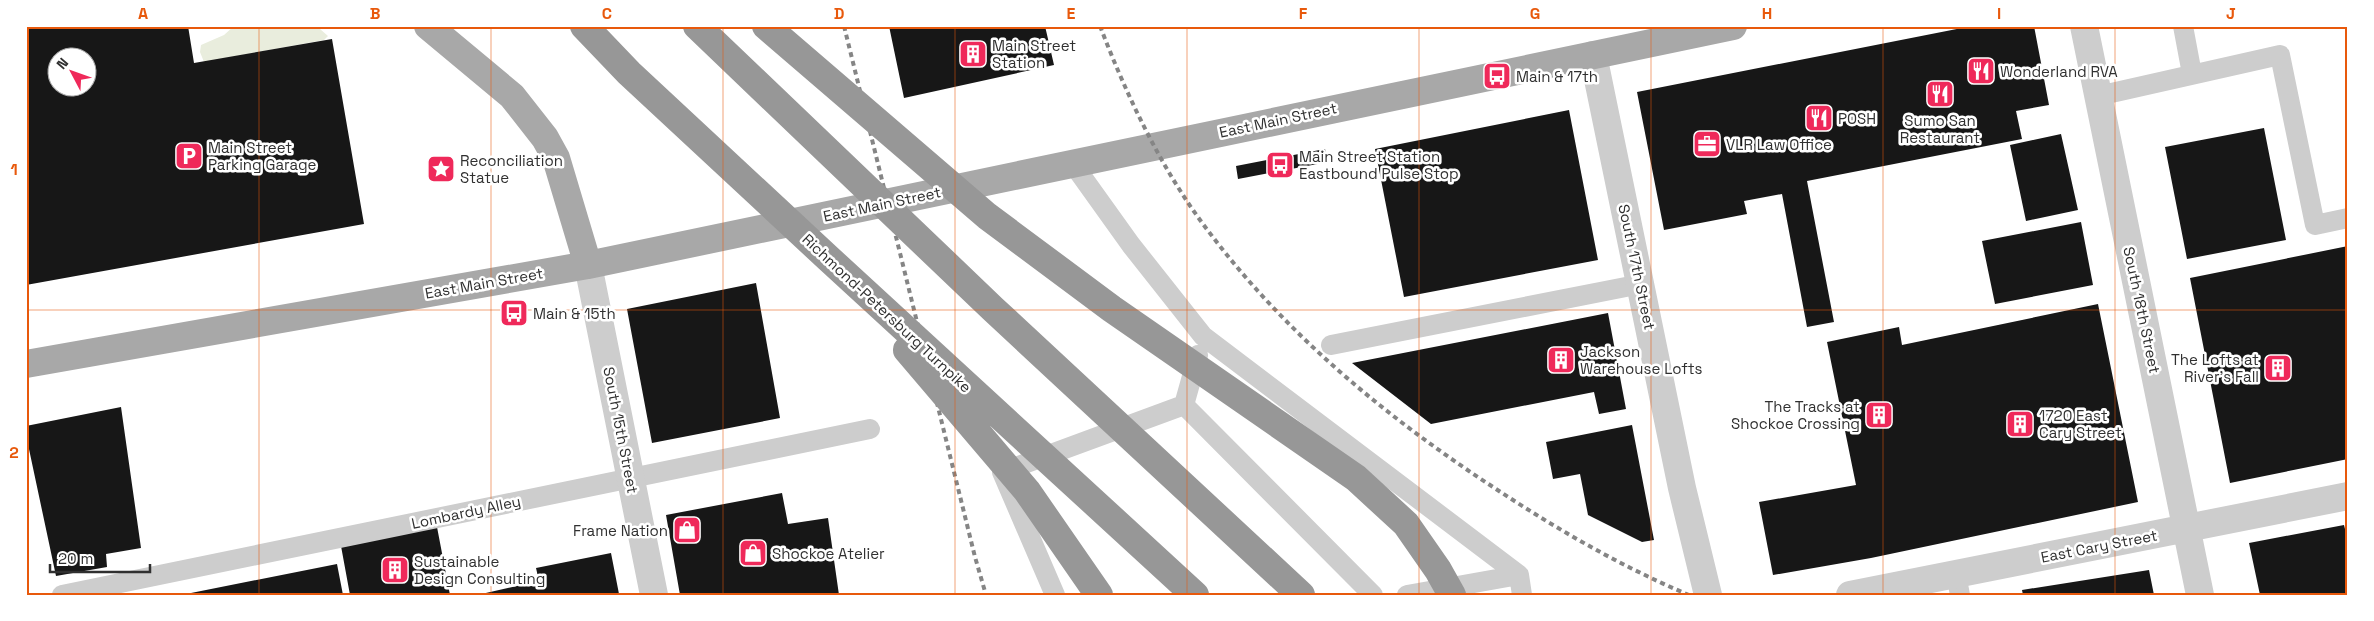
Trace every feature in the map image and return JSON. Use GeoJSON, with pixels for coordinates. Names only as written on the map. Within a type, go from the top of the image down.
{"type":"FeatureCollection","features":[{"type":"Feature","properties":{"kind":"highway","name":"Richmond-Petersburg Turnpike"},"geometry":{"type":"LineString","coordinates":[[584,26],[629,73],[1195,595]]}},
{"type":"Feature","properties":{"kind":"highway"},"geometry":{"type":"LineString","coordinates":[[697,26],[993,309],[1302,595]]}},
{"type":"Feature","properties":{"kind":"highway"},"geometry":{"type":"LineString","coordinates":[[766,26],[986,216],[1112,309],[1356,478],[1406,524],[1438,570],[1452,595]]}},
{"type":"Feature","properties":{"kind":"highway"},"geometry":{"type":"LineString","coordinates":[[828,258],[1027,491],[1099,595]]}},
{"type":"Feature","properties":{"kind":"main road"},"geometry":{"type":"LineString","coordinates":[[428,26],[512,96],[545,138],[556,158],[588,265]]}},
{"type":"Feature","properties":{"kind":"main road","name":"East Main Street"},"geometry":{"type":"LineString","coordinates":[[26,364],[588,265],[1733,26]]}},
{"type":"Feature","properties":{"kind":"street","name":"South 18th Street"},"geometry":{"type":"LineString","coordinates":[[2084,26],[2200,595]]}},
{"type":"Feature","properties":{"kind":"street","name":"South 17th Street"},"geometry":{"type":"LineString","coordinates":[[1593,55],[1682,488],[1708,595]]}},
{"type":"Feature","properties":{"kind":"street","name":"South 15th Street"},"geometry":{"type":"LineString","coordinates":[[588,265],[654,595]]}},
{"type":"Feature","properties":{"kind":"street","name":"East Cary Street"},"geometry":{"type":"LineString","coordinates":[[1850,595],[1958,584],[2186,528],[2348,496]]}},
{"type":"Feature","properties":{"kind":"lane"},"geometry":{"type":"LineString","coordinates":[[2182,26],[2192,74]]}},
{"type":"Feature","properties":{"kind":"lane"},"geometry":{"type":"LineString","coordinates":[[2098,96],[2280,55],[2315,224],[2348,218]]}},
{"type":"Feature","properties":{"kind":"lane"},"geometry":{"type":"LineString","coordinates":[[1073,164],[1131,245],[1203,336],[1520,585]]}},
{"type":"Feature","properties":{"kind":"lane"},"geometry":{"type":"LineString","coordinates":[[1331,345],[1641,284]]}},
{"type":"Feature","properties":{"kind":"lane"},"geometry":{"type":"LineString","coordinates":[[1184,405],[1203,336]]}},
{"type":"Feature","properties":{"kind":"lane"},"geometry":{"type":"LineString","coordinates":[[1055,595],[1002,472],[1184,405]]}},
{"type":"Feature","properties":{"kind":"lane"},"geometry":{"type":"LineString","coordinates":[[1184,405],[1373,595]]}},
{"type":"Feature","properties":{"kind":"lane","name":"Lombardy Alley"},"geometry":{"type":"LineString","coordinates":[[62,595],[870,430]]}},
{"type":"Feature","properties":{"kind":"lane"},"geometry":{"type":"LineString","coordinates":[[1407,595],[1520,585]]}},
{"type":"Feature","properties":{"kind":"green space"},"geometry":{"type":"Polygon","coordinates":[[[234,26],[308,26],[320,29],[328,36],[324,40],[204,62],[200,52],[201,45],[224,35],[234,26]]]}},
{"type":"Feature","properties":{"kind":"building","name":"Main Street Parking Garage"},"geometry":{"type":"Polygon","coordinates":[[[26,26],[188,26],[194,63],[332,39],[364,224],[26,285],[26,26]]]}},
{"type":"Feature","properties":{"kind":"building","name":"Main Street Station"},"geometry":{"type":"Polygon","coordinates":[[[889,26],[1045,26],[1054,65],[904,98],[889,26]]]}},
{"type":"Feature","properties":{"kind":"building"},"geometry":{"type":"Polygon","coordinates":[[[1972,26],[2034,26],[2049,105],[2016,111],[2022,139],[1807,181],[1834,322],[1807,327],[1782,194],[1744,201],[1747,214],[1664,230],[1637,92],[1972,26]]]}},
{"type":"Feature","properties":{"kind":"building"},"geometry":{"type":"Polygon","coordinates":[[[1569,110],[1598,260],[1404,297],[1375,149],[1569,110]]]}},
{"type":"Feature","properties":{"kind":"building"},"geometry":{"type":"Polygon","coordinates":[[[2264,128],[2286,240],[2187,259],[2165,147],[2264,128]]]}},
{"type":"Feature","properties":{"kind":"building"},"geometry":{"type":"Polygon","coordinates":[[[2061,134],[2078,210],[2026,221],[2010,145],[2061,134]]]}},
{"type":"Feature","properties":{"kind":"building"},"geometry":{"type":"Polygon","coordinates":[[[1325,149],[1328,162],[1238,179],[1236,166],[1325,149]]]}},
{"type":"Feature","properties":{"kind":"building"},"geometry":{"type":"Polygon","coordinates":[[[2081,222],[2093,285],[1995,304],[1982,241],[2081,222]]]}},
{"type":"Feature","properties":{"kind":"building","name":"The Lofts at River's Fall"},"geometry":{"type":"Polygon","coordinates":[[[2348,246],[2348,459],[2230,483],[2190,278],[2348,246]]]}},
{"type":"Feature","properties":{"kind":"building"},"geometry":{"type":"Polygon","coordinates":[[[756,283],[780,418],[652,443],[627,309],[756,283]]]}},
{"type":"Feature","properties":{"kind":"building","name":"1720 East Cary Street"},"geometry":{"type":"Polygon","coordinates":[[[2098,304],[2138,502],[1871,558],[1773,575],[1759,502],[1856,485],[1827,342],[1899,327],[1902,345],[2098,304]]]}},
{"type":"Feature","properties":{"kind":"building"},"geometry":{"type":"Polygon","coordinates":[[[1608,313],[1626,409],[1599,414],[1594,392],[1431,424],[1352,363],[1608,313]]]}},
{"type":"Feature","properties":{"kind":"building"},"geometry":{"type":"Polygon","coordinates":[[[121,407],[141,548],[106,554],[107,567],[56,576],[26,435],[26,426],[121,407]]]}},
{"type":"Feature","properties":{"kind":"building"},"geometry":{"type":"Polygon","coordinates":[[[1632,425],[1654,540],[1642,542],[1588,515],[1580,474],[1553,479],[1546,442],[1632,425]]]}},
{"type":"Feature","properties":{"kind":"building"},"geometry":{"type":"Polygon","coordinates":[[[782,493],[788,524],[828,518],[839,595],[680,595],[666,515],[782,493]]]}},
{"type":"Feature","properties":{"kind":"building"},"geometry":{"type":"Polygon","coordinates":[[[2344,525],[2348,541],[2348,595],[2260,595],[2249,543],[2344,525]]]}},
{"type":"Feature","properties":{"kind":"building","name":"Sustainable Design Consulting"},"geometry":{"type":"Polygon","coordinates":[[[437,527],[450,595],[350,595],[341,546],[437,527]]]}},
{"type":"Feature","properties":{"kind":"building"},"geometry":{"type":"Polygon","coordinates":[[[611,553],[619,594],[477,595],[539,581],[536,568],[611,553]]]}},
{"type":"Feature","properties":{"kind":"building"},"geometry":{"type":"Polygon","coordinates":[[[337,564],[343,595],[186,595],[186,594],[337,564]]]}},
{"type":"Feature","properties":{"kind":"building"},"geometry":{"type":"Polygon","coordinates":[[[2149,570],[2154,595],[2023,595],[2022,590],[2149,570]]]}},
{"type":"Feature","properties":{"kind":"railway"},"geometry":{"type":"LineString","coordinates":[[844,26],[986,595]]}},
{"type":"Feature","properties":{"kind":"railway"},"geometry":{"type":"LineString","coordinates":[[1100,26],[1145,129],[1187,202],[1234,263],[1300,335],[1336,369],[1412,431],[1493,487],[1588,546],[1638,572],[1689,595]]}},
{"type":"Feature","properties":{"kind":"place","name":"Main Street Station"},"geometry":{"type":"Point","coordinates":[973,54]}},
{"type":"Feature","properties":{"kind":"place","name":"Wonderland RVA"},"geometry":{"type":"Point","coordinates":[1981,71]}},
{"type":"Feature","properties":{"kind":"place","name":"Main & 17th"},"geometry":{"type":"Point","coordinates":[1497,76]}},
{"type":"Feature","properties":{"kind":"place","name":"Sumo San Restaurant"},"geometry":{"type":"Point","coordinates":[1940,94]}},
{"type":"Feature","properties":{"kind":"place","name":"POSH"},"geometry":{"type":"Point","coordinates":[1819,118]}},
{"type":"Feature","properties":{"kind":"place","name":"VLR Law Office"},"geometry":{"type":"Point","coordinates":[1707,144]}},
{"type":"Feature","properties":{"kind":"place","name":"Main Street Parking Garage"},"geometry":{"type":"Point","coordinates":[189,156]}},
{"type":"Feature","properties":{"kind":"place","name":"Main Street Station Eastbound Pulse Stop"},"geometry":{"type":"Point","coordinates":[1280,165]}},
{"type":"Feature","properties":{"kind":"place","name":"Reconciliation Statue"},"geometry":{"type":"Point","coordinates":[441,169]}},
{"type":"Feature","properties":{"kind":"place","name":"Main & 15th"},"geometry":{"type":"Point","coordinates":[514,313]}},
{"type":"Feature","properties":{"kind":"place","name":"Jackson Warehouse Lofts"},"geometry":{"type":"Point","coordinates":[1561,360]}},
{"type":"Feature","properties":{"kind":"place","name":"The Lofts at River's Fall"},"geometry":{"type":"Point","coordinates":[2278,368]}},
{"type":"Feature","properties":{"kind":"place","name":"The Tracks at Shockoe Crossing"},"geometry":{"type":"Point","coordinates":[1879,415]}},
{"type":"Feature","properties":{"kind":"place","name":"1720 East Cary Street"},"geometry":{"type":"Point","coordinates":[2020,424]}},
{"type":"Feature","properties":{"kind":"place","name":"Frame Nation"},"geometry":{"type":"Point","coordinates":[687,530]}},
{"type":"Feature","properties":{"kind":"place","name":"Shockoe Atelier"},"geometry":{"type":"Point","coordinates":[753,553]}},
{"type":"Feature","properties":{"kind":"place","name":"Sustainable Design Consulting"},"geometry":{"type":"Point","coordinates":[395,570]}}]}
